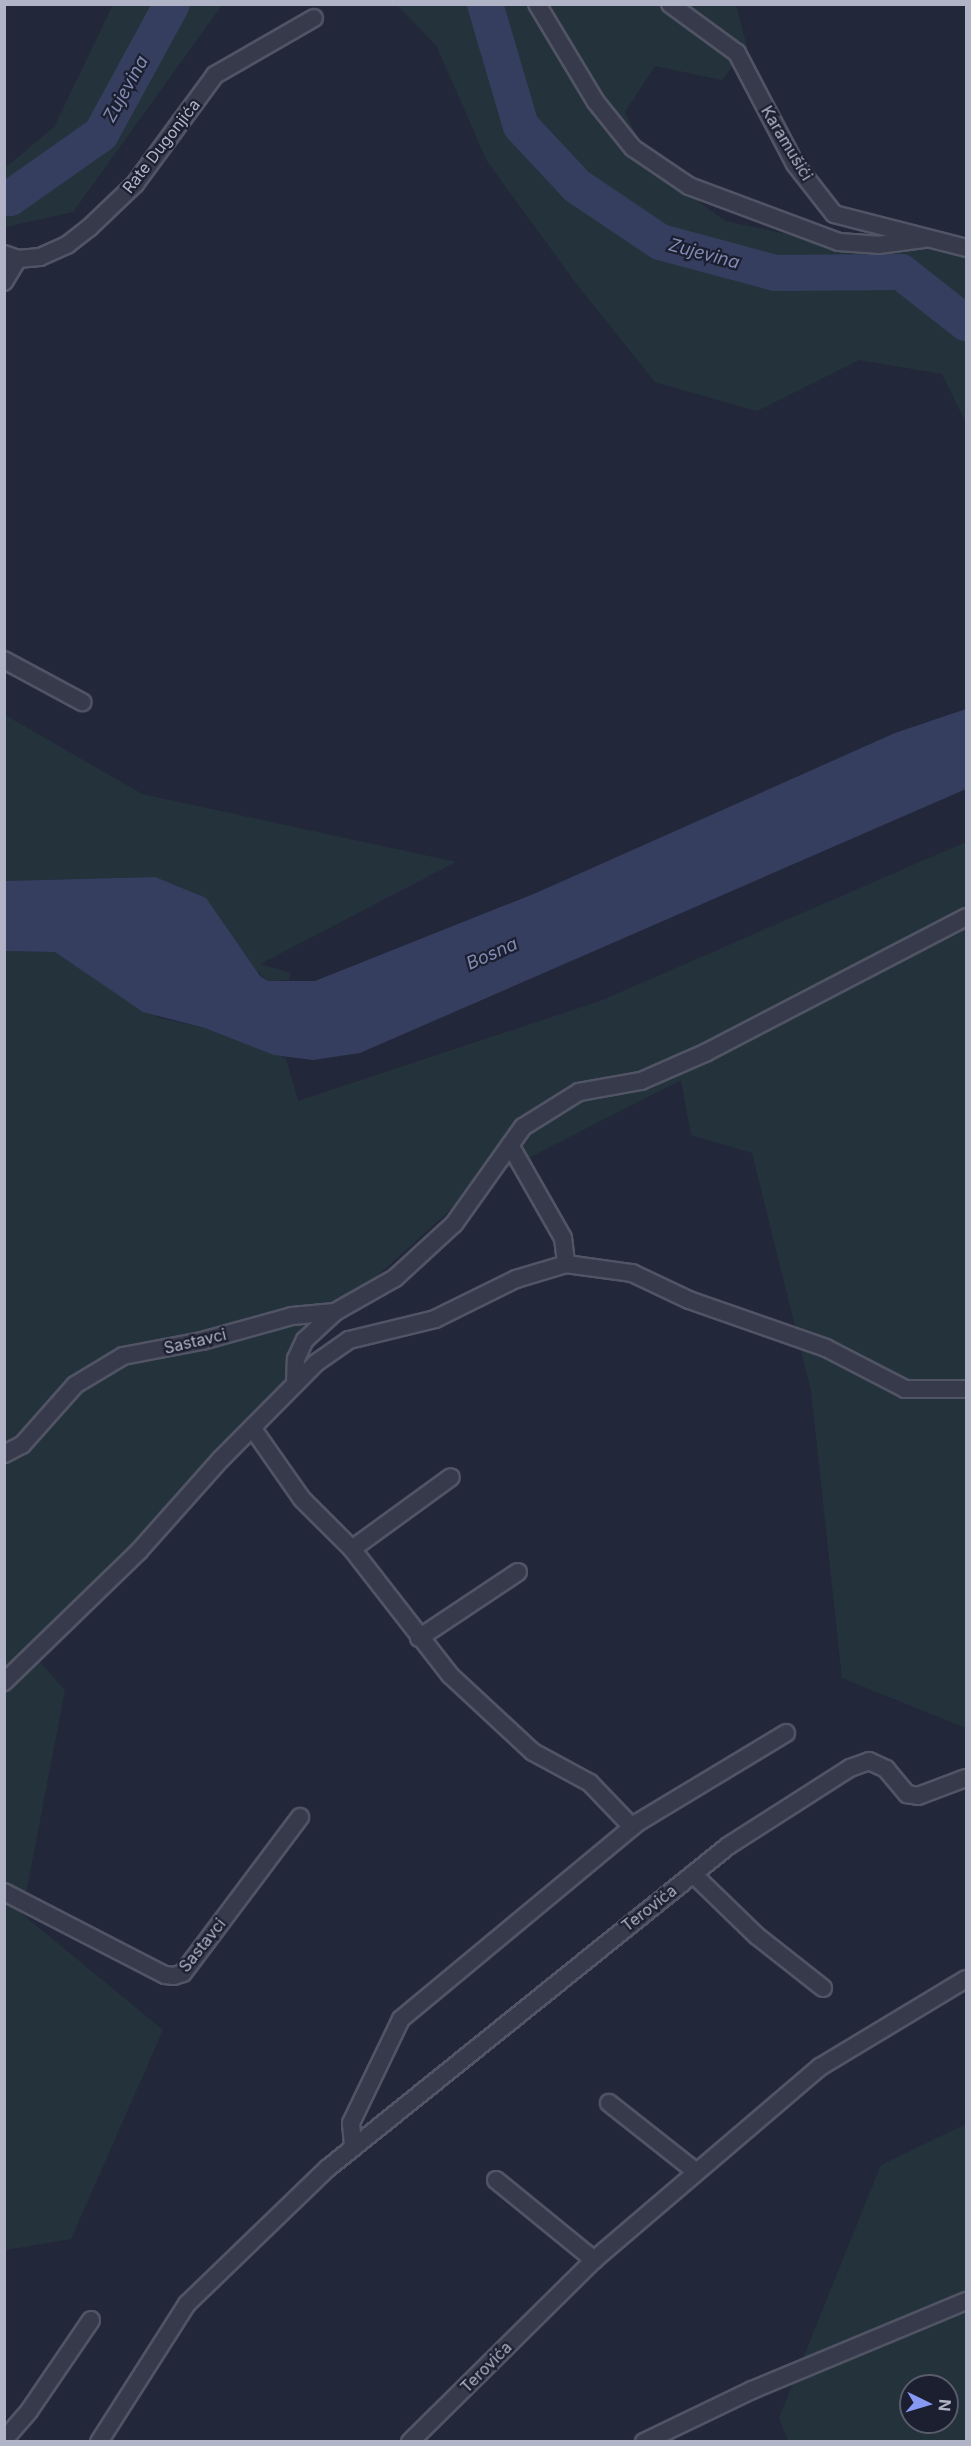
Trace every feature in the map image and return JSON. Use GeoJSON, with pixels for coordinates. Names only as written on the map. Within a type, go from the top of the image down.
{"type":"FeatureCollection","features":[{"type":"Feature","properties":{"kind":"street"},"geometry":{"type":"LineString","coordinates":[[537,4],[596,102],[633,148],[689,186],[839,242],[878,245],[924,239]]}},
{"type":"Feature","properties":{"kind":"street","name":"Karamušići"},"geometry":{"type":"LineString","coordinates":[[670,4],[736,53],[795,164],[834,214],[966,248]]}},
{"type":"Feature","properties":{"kind":"street","name":"Rate Dugonjića"},"geometry":{"type":"LineString","coordinates":[[11,256],[40,257],[67,245],[89,228],[135,184],[215,75],[314,18]]}},
{"type":"Feature","properties":{"kind":"street"},"geometry":{"type":"LineString","coordinates":[[4,282],[11,256]]}},
{"type":"Feature","properties":{"kind":"street"},"geometry":{"type":"LineString","coordinates":[[4,660],[81,702]]}},
{"type":"Feature","properties":{"kind":"street"},"geometry":{"type":"LineString","coordinates":[[295,1384],[296,1359],[305,1340],[335,1312],[395,1278],[454,1224],[523,1127],[579,1092],[650,1077],[819,996],[966,917]]}},
{"type":"Feature","properties":{"kind":"street"},"geometry":{"type":"LineString","coordinates":[[510,1145],[563,1238],[566,1264]]}},
{"type":"Feature","properties":{"kind":"street"},"geometry":{"type":"LineString","coordinates":[[4,1682],[139,1551],[221,1459],[316,1363],[349,1340],[435,1319],[516,1279],[566,1264],[632,1273],[689,1300],[826,1348],[905,1389],[966,1389]]}},
{"type":"Feature","properties":{"kind":"street","name":"Sastavci"},"geometry":{"type":"LineString","coordinates":[[4,1454],[22,1445],[75,1385],[123,1356],[202,1341],[292,1316],[335,1312]]}},
{"type":"Feature","properties":{"kind":"street"},"geometry":{"type":"LineString","coordinates":[[253,1429],[302,1499],[352,1549],[450,1675],[517,1739],[544,1758],[583,1776],[632,1827]]}},
{"type":"Feature","properties":{"kind":"street"},"geometry":{"type":"LineString","coordinates":[[352,1549],[452,1478]]}},
{"type":"Feature","properties":{"kind":"street"},"geometry":{"type":"LineString","coordinates":[[419,1638],[518,1572]]}},
{"type":"Feature","properties":{"kind":"street"},"geometry":{"type":"LineString","coordinates":[[353,2146],[351,2123],[401,2019],[632,1827],[786,1733]]}},
{"type":"Feature","properties":{"kind":"street","name":"Terovića"},"geometry":{"type":"LineString","coordinates":[[99,2442],[187,2304],[353,2146],[728,1846],[850,1768],[869,1761],[885,1769],[907,1794],[918,1796],[966,1778]]}},
{"type":"Feature","properties":{"kind":"street","name":"Sastavci"},"geometry":{"type":"LineString","coordinates":[[4,1892],[165,1976],[174,1976],[183,1973],[300,1817]]}},
{"type":"Feature","properties":{"kind":"street"},"geometry":{"type":"LineString","coordinates":[[693,1874],[757,1936],[823,1988]]}},
{"type":"Feature","properties":{"kind":"street","name":"Terovića"},"geometry":{"type":"LineString","coordinates":[[410,2442],[594,2260],[695,2171],[820,2067],[966,1979]]}},
{"type":"Feature","properties":{"kind":"street"},"geometry":{"type":"LineString","coordinates":[[609,2103],[695,2171]]}},
{"type":"Feature","properties":{"kind":"street"},"geometry":{"type":"LineString","coordinates":[[496,2180],[594,2260]]}},
{"type":"Feature","properties":{"kind":"street"},"geometry":{"type":"LineString","coordinates":[[644,2442],[752,2390],[966,2301]]}},
{"type":"Feature","properties":{"kind":"street"},"geometry":{"type":"LineString","coordinates":[[4,2440],[29,2411],[91,2320]]}},
{"type":"Feature","properties":{"kind":"shaded area"},"geometry":{"type":"Polygon","coordinates":[[[113,5],[222,5],[73,212],[5,227],[5,168],[54,127],[113,5]]]}},
{"type":"Feature","properties":{"kind":"shaded area"},"geometry":{"type":"Polygon","coordinates":[[[397,5],[736,5],[747,47],[722,80],[655,66],[625,112],[652,167],[725,221],[834,244],[915,229],[966,244],[966,423],[942,374],[859,360],[757,411],[655,382],[575,282],[487,161],[436,45],[397,5]]]}},
{"type":"Feature","properties":{"kind":"shaded area"},"geometry":{"type":"Polygon","coordinates":[[[5,715],[142,794],[456,862],[260,964],[291,973],[289,980],[268,981],[155,877],[5,881],[5,715]]]}},
{"type":"Feature","properties":{"kind":"shaded area"},"geometry":{"type":"Polygon","coordinates":[[[966,842],[966,1728],[842,1678],[811,1390],[752,1153],[691,1135],[681,1080],[481,1182],[375,1278],[38,1660],[65,1690],[22,1914],[163,2030],[71,2239],[5,2250],[5,951],[55,952],[159,1018],[205,1028],[286,1058],[298,1101],[600,1001],[966,842]]]}},
{"type":"Feature","properties":{"kind":"shaded area"},"geometry":{"type":"Polygon","coordinates":[[[966,2124],[966,2441],[788,2441],[779,2418],[881,2165],[966,2124]]]}},
{"type":"Feature","properties":{"kind":"water","name":"Bosna"},"geometry":{"type":"Polygon","coordinates":[[[966,709],[966,789],[360,1053],[313,1060],[274,1055],[205,1028],[143,1012],[55,952],[5,951],[5,881],[155,877],[206,898],[260,976],[268,981],[315,981],[536,893],[895,733],[966,709]]]}},
{"type":"Feature","properties":{"kind":"waterway","name":"Zujevina"},"geometry":{"type":"LineString","coordinates":[[4,197],[10,198],[101,134],[172,4]]}},
{"type":"Feature","properties":{"kind":"waterway","name":"Zujevina"},"geometry":{"type":"LineString","coordinates":[[485,4],[521,126],[577,186],[660,242],[776,273],[901,272],[966,323]]}}]}
